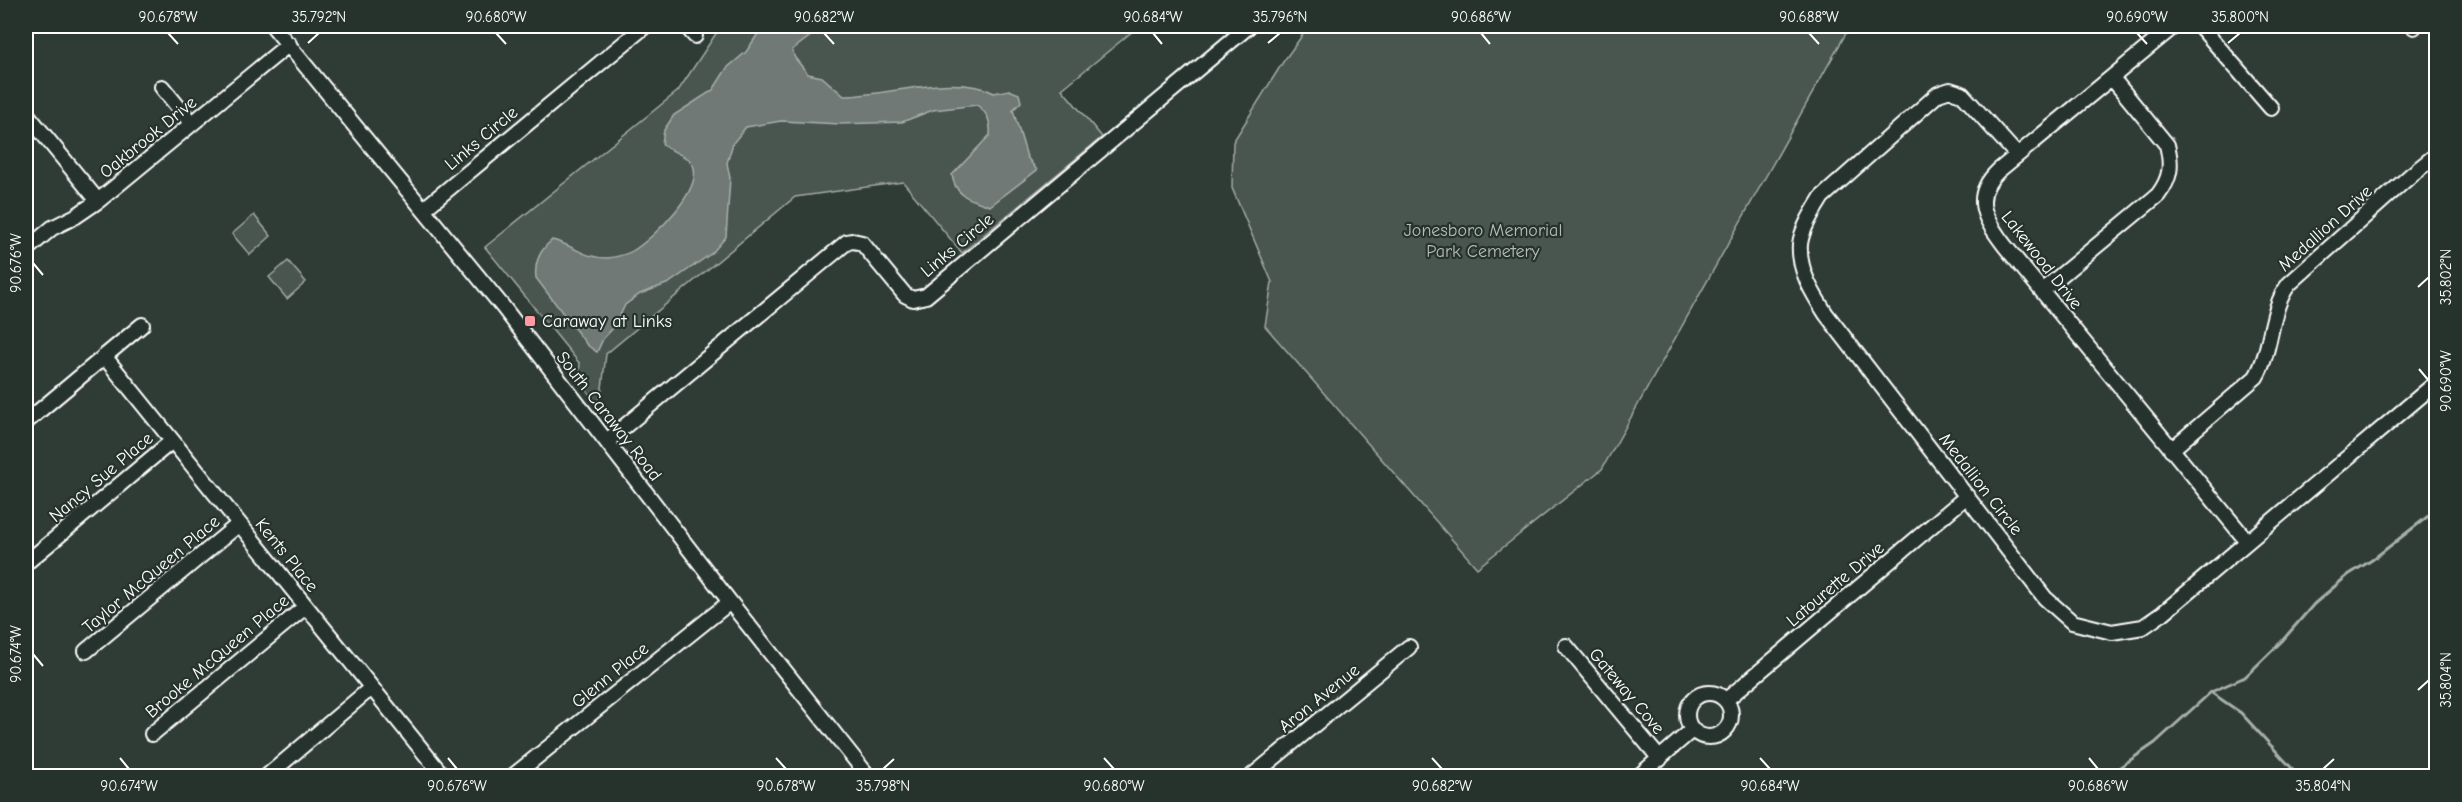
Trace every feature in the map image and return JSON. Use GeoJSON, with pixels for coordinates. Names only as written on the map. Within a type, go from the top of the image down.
{"type":"FeatureCollection","features":[{"type":"Feature","properties":{"kind":"street","name":"South Caraway Road"},"geometry":{"type":"LineString","coordinates":[[273,26],[424,209],[868,777]]}},
{"type":"Feature","properties":{"kind":"street","name":"Links Circle"},"geometry":{"type":"LineString","coordinates":[[424,209],[645,26]]}},
{"type":"Feature","properties":{"kind":"street","name":"Links Circle"},"geometry":{"type":"LineString","coordinates":[[607,441],[847,242],[862,243],[905,295],[914,299],[926,296],[1249,26]]}},
{"type":"Feature","properties":{"kind":"street","name":"Lakewood Drive"},"geometry":{"type":"LineString","coordinates":[[2174,26],[1992,177],[1984,193],[1983,210],[1988,223],[2042,291],[2170,450],[2247,541]]}},
{"type":"Feature","properties":{"kind":"street"},"geometry":{"type":"LineString","coordinates":[[2200,26],[2271,108]]}},
{"type":"Feature","properties":{"kind":"street","name":"Oakbrook Drive"},"geometry":{"type":"LineString","coordinates":[[26,250],[60,222],[76,216],[98,201],[289,44]]}},
{"type":"Feature","properties":{"kind":"street"},"geometry":{"type":"LineString","coordinates":[[2042,291],[2158,195],[2170,173],[2170,156],[2166,145],[2112,78]]}},
{"type":"Feature","properties":{"kind":"street"},"geometry":{"type":"LineString","coordinates":[[162,87],[192,124]]}},
{"type":"Feature","properties":{"kind":"street","name":"Medallion Circle"},"geometry":{"type":"LineString","coordinates":[[2017,155],[1962,94],[1950,90],[1938,94],[1822,197],[1811,216],[1800,244],[1810,291],[2045,598],[2072,622],[2112,632],[2143,627],[2163,613],[2436,383]]}},
{"type":"Feature","properties":{"kind":"street"},"geometry":{"type":"LineString","coordinates":[[26,113],[98,201]]}},
{"type":"Feature","properties":{"kind":"street","name":"Medallion Drive"},"geometry":{"type":"LineString","coordinates":[[2170,450],[2256,377],[2262,367],[2271,340],[2279,300],[2289,284],[2436,155]]}},
{"type":"Feature","properties":{"kind":"street"},"geometry":{"type":"LineString","coordinates":[[26,422],[142,325]]}},
{"type":"Feature","properties":{"kind":"street","name":"Kents Place"},"geometry":{"type":"LineString","coordinates":[[104,356],[443,777]]}},
{"type":"Feature","properties":{"kind":"street","name":"Nancy Sue Place"},"geometry":{"type":"LineString","coordinates":[[26,563],[172,441]]}},
{"type":"Feature","properties":{"kind":"street","name":"Latourette Drive"},"geometry":{"type":"LineString","coordinates":[[1726,700],[1967,495]]}},
{"type":"Feature","properties":{"kind":"street","name":"Taylor McQueen Place"},"geometry":{"type":"LineString","coordinates":[[86,651],[239,524]]}},
{"type":"Feature","properties":{"kind":"street","name":"Glenn Place"},"geometry":{"type":"LineString","coordinates":[[513,777],[730,602]]}},
{"type":"Feature","properties":{"kind":"street","name":"Brooke McQueen Place"},"geometry":{"type":"LineString","coordinates":[[152,734],[305,607]]}},
{"type":"Feature","properties":{"kind":"street","name":"Gateway Cove"},"geometry":{"type":"LineString","coordinates":[[1566,646],[1660,759]]}},
{"type":"Feature","properties":{"kind":"street","name":"Aron Avenue"},"geometry":{"type":"LineString","coordinates":[[1252,777],[1408,647]]}},
{"type":"Feature","properties":{"kind":"street"},"geometry":{"type":"LineString","coordinates":[[267,777],[371,688]]}},
{"type":"Feature","properties":{"kind":"street"},"geometry":{"type":"LineString","coordinates":[[1705,693],[1713,693],[1726,700],[1731,716],[1726,730],[1719,735],[1705,737],[1692,730],[1686,715],[1692,700],[1705,693]]}},
{"type":"Feature","properties":{"kind":"street"},"geometry":{"type":"LineString","coordinates":[[1639,777],[1692,730]]}},
{"type":"Feature","properties":{"kind":"green space"},"geometry":{"type":"Polygon","coordinates":[[[721,26],[1139,26],[1062,89],[1102,137],[962,253],[903,182],[795,197],[606,354],[601,397],[596,402],[578,380],[580,364],[485,247],[678,91],[721,26]]]}},
{"type":"Feature","properties":{"kind":"green space","name":"Jonesboro Memorial Park Cemetery"},"geometry":{"type":"Polygon","coordinates":[[[1309,26],[1850,26],[1602,469],[1477,568],[1265,326],[1272,282],[1232,188],[1233,142],[1283,62],[1309,26]]]}},
{"type":"Feature","properties":{"kind":"green space"},"geometry":{"type":"Polygon","coordinates":[[[254,215],[271,236],[250,255],[232,234],[254,215]]]}},
{"type":"Feature","properties":{"kind":"green space"},"geometry":{"type":"Polygon","coordinates":[[[288,261],[306,282],[287,299],[269,277],[288,261]]]}},
{"type":"Feature","properties":{"kind":"shaded area"},"geometry":{"type":"Polygon","coordinates":[[[763,26],[837,26],[812,35],[792,50],[795,58],[808,74],[822,77],[844,96],[941,85],[978,87],[994,93],[1009,90],[1019,94],[1021,102],[1013,110],[1027,157],[1037,170],[990,206],[965,196],[957,189],[952,175],[990,135],[988,118],[977,105],[933,110],[902,122],[840,124],[781,121],[746,127],[733,143],[727,163],[730,178],[726,237],[712,253],[669,283],[640,294],[625,305],[615,326],[603,339],[597,352],[587,345],[536,278],[539,257],[552,240],[591,256],[608,258],[621,255],[643,244],[665,223],[685,198],[692,185],[694,173],[690,161],[662,144],[664,130],[674,115],[713,90],[727,68],[746,52],[763,26]]]}},
{"type":"Feature","properties":{"kind":"waterway"},"geometry":{"type":"LineString","coordinates":[[2107,776],[2155,743],[2211,692],[2245,677],[2282,641],[2314,604],[2348,575],[2372,560],[2436,510]]}},
{"type":"Feature","properties":{"kind":"waterway"},"geometry":{"type":"LineString","coordinates":[[2212,693],[2241,713],[2299,776]]}},
{"type":"Feature","properties":{"kind":"place","name":"Caraway at Links"},"geometry":{"type":"Point","coordinates":[530,321]}}]}
